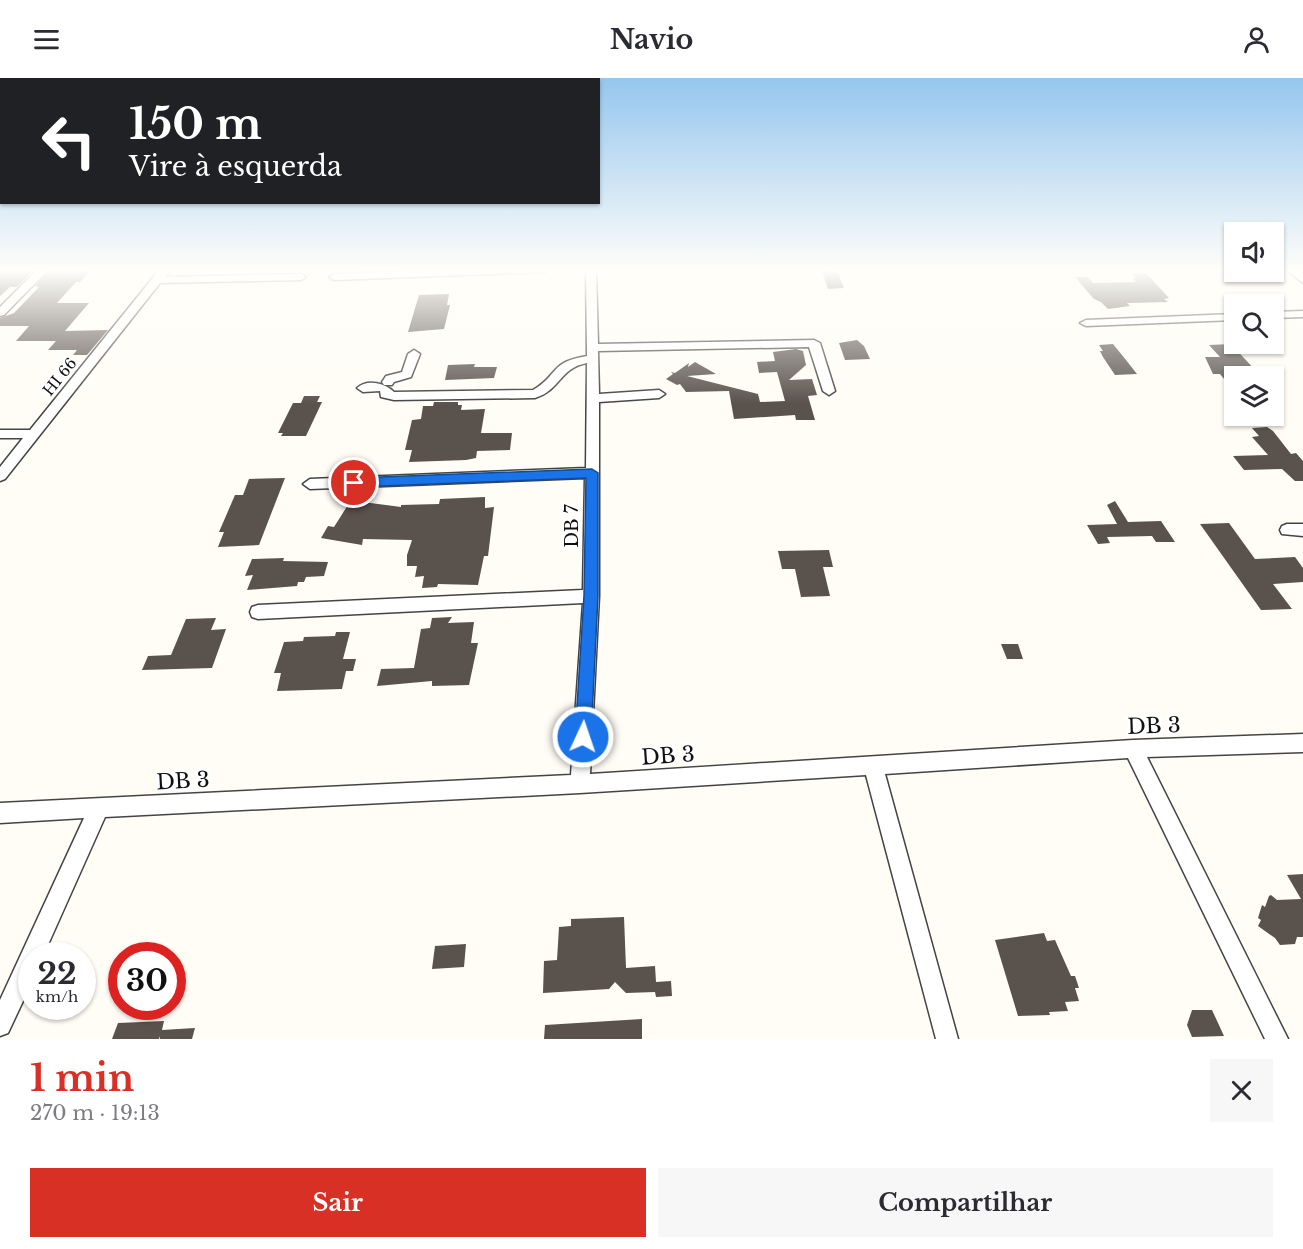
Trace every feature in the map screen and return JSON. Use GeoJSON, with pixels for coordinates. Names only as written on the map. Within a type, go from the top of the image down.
{"type":"FeatureCollection","features":[{"type":"Feature","properties":{"kind":"street","name":"HI 66"},"geometry":{"type":"LineString","coordinates":[[0,476],[131,314]]}},
{"type":"Feature","properties":{"kind":"street","name":"DB 7"},"geometry":{"type":"LineString","coordinates":[[580,784],[591,596],[592,314]]}},
{"type":"Feature","properties":{"kind":"street"},"geometry":{"type":"LineString","coordinates":[[1284,315],[1303,314]]}},
{"type":"Feature","properties":{"kind":"street"},"geometry":{"type":"LineString","coordinates":[[1086,323],[1224,317]]}},
{"type":"Feature","properties":{"kind":"street"},"geometry":{"type":"LineString","coordinates":[[414,354],[407,374],[390,379],[384,387],[385,394],[394,396],[535,394],[550,385],[554,374],[564,366],[592,353],[814,343],[829,391]]}},
{"type":"Feature","properties":{"kind":"street"},"geometry":{"type":"LineString","coordinates":[[363,388],[384,387]]}},
{"type":"Feature","properties":{"kind":"street"},"geometry":{"type":"LineString","coordinates":[[593,398],[659,394]]}},
{"type":"Feature","properties":{"kind":"street"},"geometry":{"type":"LineString","coordinates":[[0,434],[33,434]]}},
{"type":"Feature","properties":{"kind":"street"},"geometry":{"type":"LineString","coordinates":[[310,484],[592,473]]}},
{"type":"Feature","properties":{"kind":"street"},"geometry":{"type":"LineString","coordinates":[[1287,530],[1303,530]]}},
{"type":"Feature","properties":{"kind":"street"},"geometry":{"type":"LineString","coordinates":[[258,612],[591,596]]}},
{"type":"Feature","properties":{"kind":"street","name":"DB 3"},"geometry":{"type":"LineString","coordinates":[[0,813],[580,784],[1133,748],[1303,743]]}},
{"type":"Feature","properties":{"kind":"street"},"geometry":{"type":"LineString","coordinates":[[1133,748],[1276,1039]]}},
{"type":"Feature","properties":{"kind":"street"},"geometry":{"type":"LineString","coordinates":[[873,765],[947,1039]]}},
{"type":"Feature","properties":{"kind":"street"},"geometry":{"type":"LineString","coordinates":[[38,942],[99,808]]}},
{"type":"Feature","properties":{"kind":"street"},"geometry":{"type":"LineString","coordinates":[[0,1025],[18,986]]}},
{"type":"Feature","properties":{"kind":"building"},"geometry":{"type":"Polygon","coordinates":[[[12,314],[80,314],[65,331],[108,330],[87,355],[73,355],[77,350],[48,350],[56,341],[16,341],[29,326],[0,326],[0,318],[12,314]]]}},
{"type":"Feature","properties":{"kind":"building"},"geometry":{"type":"Polygon","coordinates":[[[413,314],[448,314],[444,329],[408,332],[413,314]]]}},
{"type":"Feature","properties":{"kind":"building"},"geometry":{"type":"Polygon","coordinates":[[[857,340],[864,346],[870,359],[845,360],[839,343],[857,340]]]}},
{"type":"Feature","properties":{"kind":"building"},"geometry":{"type":"Polygon","coordinates":[[[1113,344],[1137,374],[1115,375],[1103,357],[1100,351],[1103,351],[1099,345],[1113,344]]]}},
{"type":"Feature","properties":{"kind":"building"},"geometry":{"type":"Polygon","coordinates":[[[1224,344],[1224,354],[1240,354],[1251,366],[1224,366],[1224,379],[1220,374],[1213,374],[1205,357],[1220,357],[1209,345],[1224,344]]]}},
{"type":"Feature","properties":{"kind":"building"},"geometry":{"type":"Polygon","coordinates":[[[796,349],[803,351],[806,365],[789,380],[812,379],[817,395],[808,396],[815,420],[796,420],[795,415],[734,419],[729,391],[686,392],[680,384],[677,385],[666,379],[673,374],[671,372],[675,373],[689,363],[688,367],[695,362],[716,374],[687,376],[758,394],[760,402],[785,401],[777,372],[759,373],[757,362],[775,361],[773,352],[796,349]]]}},
{"type":"Feature","properties":{"kind":"building"},"geometry":{"type":"Polygon","coordinates":[[[475,364],[474,367],[497,367],[494,378],[445,380],[448,365],[475,364]]]}},
{"type":"Feature","properties":{"kind":"building"},"geometry":{"type":"Polygon","coordinates":[[[304,396],[320,396],[317,402],[322,402],[306,436],[281,436],[283,433],[278,433],[293,403],[301,403],[304,396]]]}},
{"type":"Feature","properties":{"kind":"building"},"geometry":{"type":"Polygon","coordinates":[[[434,402],[458,402],[458,405],[462,405],[461,410],[485,409],[481,433],[512,433],[510,450],[477,451],[476,458],[466,460],[409,462],[412,450],[405,450],[412,420],[421,419],[423,406],[433,406],[434,402]]]}},
{"type":"Feature","properties":{"kind":"building"},"geometry":{"type":"Polygon","coordinates":[[[1267,427],[1273,431],[1291,454],[1296,453],[1303,461],[1303,481],[1295,481],[1282,469],[1244,470],[1233,456],[1268,455],[1252,437],[1259,436],[1252,428],[1267,427]]]}},
{"type":"Feature","properties":{"kind":"building"},"geometry":{"type":"Polygon","coordinates":[[[285,478],[259,545],[218,547],[224,532],[219,532],[235,495],[243,495],[249,479],[285,478]]]}},
{"type":"Feature","properties":{"kind":"building"},"geometry":{"type":"Polygon","coordinates":[[[353,497],[365,498],[363,502],[401,507],[401,505],[439,504],[440,499],[485,497],[485,508],[494,507],[488,556],[484,556],[478,585],[438,584],[437,587],[422,588],[424,576],[415,577],[417,566],[407,566],[407,555],[412,540],[363,539],[362,545],[321,538],[328,526],[334,527],[353,497]]]}},
{"type":"Feature","properties":{"kind":"building"},"geometry":{"type":"Polygon","coordinates":[[[1115,501],[1128,522],[1161,521],[1175,542],[1156,542],[1152,536],[1107,537],[1110,543],[1098,544],[1087,525],[1117,524],[1107,505],[1115,501]]]}},
{"type":"Feature","properties":{"kind":"building"},"geometry":{"type":"Polygon","coordinates":[[[1229,523],[1255,559],[1295,557],[1303,568],[1303,582],[1273,584],[1292,609],[1261,610],[1200,524],[1229,523]]]}},
{"type":"Feature","properties":{"kind":"building"},"geometry":{"type":"Polygon","coordinates":[[[829,550],[833,567],[823,567],[830,596],[801,597],[795,569],[782,569],[778,551],[829,550]]]}},
{"type":"Feature","properties":{"kind":"building"},"geometry":{"type":"Polygon","coordinates":[[[284,558],[283,561],[328,562],[324,576],[306,577],[304,582],[298,582],[297,586],[247,590],[253,575],[245,576],[252,559],[284,558]]]}},
{"type":"Feature","properties":{"kind":"building"},"geometry":{"type":"Polygon","coordinates":[[[452,617],[448,623],[474,622],[471,643],[478,643],[469,685],[432,686],[432,681],[377,686],[381,669],[414,668],[421,629],[430,628],[432,618],[452,617]]]}},
{"type":"Feature","properties":{"kind":"building"},"geometry":{"type":"Polygon","coordinates":[[[216,618],[211,630],[226,629],[212,668],[142,670],[148,656],[171,655],[186,619],[216,618]]]}},
{"type":"Feature","properties":{"kind":"building"},"geometry":{"type":"Polygon","coordinates":[[[336,632],[350,632],[343,659],[356,659],[353,671],[346,671],[342,689],[277,691],[281,673],[274,673],[284,642],[303,641],[304,637],[335,636],[336,632]]]}},
{"type":"Feature","properties":{"kind":"building"},"geometry":{"type":"Polygon","coordinates":[[[1001,644],[1018,644],[1023,659],[1007,659],[1001,644]]]}},
{"type":"Feature","properties":{"kind":"building"},"geometry":{"type":"Polygon","coordinates":[[[1303,874],[1303,937],[1297,937],[1295,944],[1280,945],[1275,938],[1258,926],[1261,920],[1258,918],[1262,905],[1265,907],[1271,895],[1277,900],[1301,899],[1287,875],[1303,874]]]}},
{"type":"Feature","properties":{"kind":"building"},"geometry":{"type":"Polygon","coordinates":[[[624,917],[626,968],[655,966],[656,982],[671,981],[672,996],[656,997],[655,992],[626,993],[615,982],[609,989],[543,993],[544,961],[557,960],[559,927],[571,926],[571,919],[624,917]]]}},
{"type":"Feature","properties":{"kind":"building"},"geometry":{"type":"Polygon","coordinates":[[[1044,933],[1047,941],[1055,940],[1071,976],[1075,976],[1079,988],[1075,988],[1079,1001],[1065,1002],[1068,1011],[1049,1012],[1050,1015],[1018,1016],[995,940],[1044,933]]]}},
{"type":"Feature","properties":{"kind":"building"},"geometry":{"type":"Polygon","coordinates":[[[466,944],[464,967],[432,969],[435,946],[466,944]]]}},
{"type":"Feature","properties":{"kind":"building"},"geometry":{"type":"Polygon","coordinates":[[[1192,1010],[1212,1010],[1224,1036],[1192,1037],[1187,1025],[1192,1010]]]}},
{"type":"Feature","properties":{"kind":"building"},"geometry":{"type":"Polygon","coordinates":[[[642,1019],[642,1039],[544,1039],[545,1025],[642,1019]]]}},
{"type":"Feature","properties":{"kind":"building"},"geometry":{"type":"Polygon","coordinates":[[[164,1021],[162,1030],[195,1028],[192,1039],[160,1039],[160,1036],[159,1039],[112,1039],[118,1023],[164,1021]]]}},
{"type":"Feature","properties":{"kind":"route"},"geometry":{"type":"LineString","coordinates":[[354,483],[592,473],[591,596],[583,737]]}}]}
